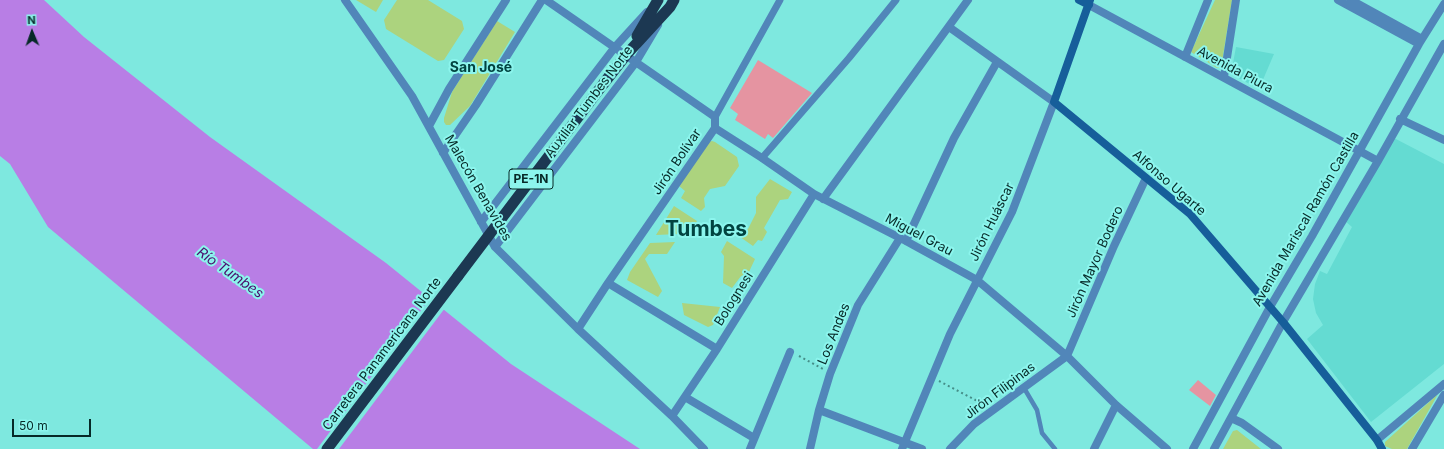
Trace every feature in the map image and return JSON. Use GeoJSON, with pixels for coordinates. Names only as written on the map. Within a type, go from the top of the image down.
{"type":"FeatureCollection","features":[{"type":"Feature","properties":{"kind":"highway","name":"PE-1N"},"geometry":{"type":"LineString","coordinates":[[626,55],[658,0]]}},
{"type":"Feature","properties":{"kind":"highway","name":"PE-1N"},"geometry":{"type":"LineString","coordinates":[[626,55],[672,4]]}},
{"type":"Feature","properties":{"kind":"highway","name":"Carretera Panamericana Norte"},"geometry":{"type":"LineString","coordinates":[[328,449],[626,55]]}},
{"type":"Feature","properties":{"kind":"main road","name":"Avenida Piura"},"geometry":{"type":"LineString","coordinates":[[1079,0],[1089,2]]}},
{"type":"Feature","properties":{"kind":"main road","name":"Jirón Huáscar"},"geometry":{"type":"LineString","coordinates":[[1054,102],[1089,2]]}},
{"type":"Feature","properties":{"kind":"main road","name":"Alfonso Ugarte"},"geometry":{"type":"LineString","coordinates":[[1054,102],[1190,214],[1270,306],[1377,440],[1382,449]]}},
{"type":"Feature","properties":{"kind":"street","name":"Malecón Benavides"},"geometry":{"type":"LineString","coordinates":[[344,0],[412,96],[496,247],[578,329],[672,416],[704,449]]}},
{"type":"Feature","properties":{"kind":"street"},"geometry":{"type":"LineString","coordinates":[[429,126],[449,90],[506,0]]}},
{"type":"Feature","properties":{"kind":"street"},"geometry":{"type":"LineString","coordinates":[[443,153],[476,105],[542,0]]}},
{"type":"Feature","properties":{"kind":"street"},"geometry":{"type":"LineString","coordinates":[[546,0],[715,117]]}},
{"type":"Feature","properties":{"kind":"street","name":"Auxiliar Tumbes Norte"},"geometry":{"type":"LineString","coordinates":[[481,222],[615,47],[658,0]]}},
{"type":"Feature","properties":{"kind":"street","name":"Jirón Bolívar"},"geometry":{"type":"LineString","coordinates":[[578,329],[715,128],[715,117],[780,0]]}},
{"type":"Feature","properties":{"kind":"street"},"geometry":{"type":"LineString","coordinates":[[762,158],[849,58],[896,0]]}},
{"type":"Feature","properties":{"kind":"street"},"geometry":{"type":"LineString","coordinates":[[823,199],[968,0]]}},
{"type":"Feature","properties":{"kind":"street"},"geometry":{"type":"LineString","coordinates":[[1185,57],[1208,0]]}},
{"type":"Feature","properties":{"kind":"street"},"geometry":{"type":"LineString","coordinates":[[1224,77],[1236,10],[1236,0]]}},
{"type":"Feature","properties":{"kind":"street"},"geometry":{"type":"LineString","coordinates":[[1338,0],[1421,42]]}},
{"type":"Feature","properties":{"kind":"street"},"geometry":{"type":"LineString","coordinates":[[1351,0],[1421,42]]}},
{"type":"Feature","properties":{"kind":"street","name":"Avenida Piura"},"geometry":{"type":"LineString","coordinates":[[1089,2],[1185,57],[1378,161]]}},
{"type":"Feature","properties":{"kind":"street","name":"Auxiliar Tumbes Norte"},"geometry":{"type":"LineString","coordinates":[[496,247],[636,62],[672,4]]}},
{"type":"Feature","properties":{"kind":"street","name":"Avenida Mariscal Ramón Castilla"},"geometry":{"type":"LineString","coordinates":[[1193,449],[1270,306],[1312,236],[1444,4]]}},
{"type":"Feature","properties":{"kind":"street","name":"Alfonso Ugarte"},"geometry":{"type":"LineString","coordinates":[[949,27],[1054,102]]}},
{"type":"Feature","properties":{"kind":"street"},"geometry":{"type":"LineString","coordinates":[[1214,449],[1283,322],[1378,161],[1444,44]]}},
{"type":"Feature","properties":{"kind":"street","name":"Los Andes"},"geometry":{"type":"LineString","coordinates":[[810,449],[819,410],[830,374],[858,305],[903,239],[954,138],[997,62]]}},
{"type":"Feature","properties":{"kind":"street","name":"Jirón Huáscar"},"geometry":{"type":"LineString","coordinates":[[904,446],[950,334],[1012,212],[1054,102]]}},
{"type":"Feature","properties":{"kind":"street"},"geometry":{"type":"LineString","coordinates":[[1400,120],[1444,140]]}},
{"type":"Feature","properties":{"kind":"street","name":"Miguel Grau"},"geometry":{"type":"LineString","coordinates":[[715,128],[814,194],[903,239],[977,280],[1067,356],[1116,405],[1167,449]]}},
{"type":"Feature","properties":{"kind":"street","name":"Jirón Mayor Bodero"},"geometry":{"type":"LineString","coordinates":[[1067,356],[1114,246],[1146,178]]}},
{"type":"Feature","properties":{"kind":"street","name":"Bolognesi"},"geometry":{"type":"LineString","coordinates":[[672,416],[717,349],[814,194]]}},
{"type":"Feature","properties":{"kind":"street"},"geometry":{"type":"LineString","coordinates":[[608,283],[717,349]]}},
{"type":"Feature","properties":{"kind":"street"},"geometry":{"type":"LineString","coordinates":[[750,449],[790,352]]}},
{"type":"Feature","properties":{"kind":"street","name":"Jirón Filipinas"},"geometry":{"type":"LineString","coordinates":[[950,449],[974,424],[1067,356]]}},
{"type":"Feature","properties":{"kind":"street"},"geometry":{"type":"LineString","coordinates":[[1377,440],[1444,384]]}},
{"type":"Feature","properties":{"kind":"street"},"geometry":{"type":"LineString","coordinates":[[1412,449],[1444,395]]}},
{"type":"Feature","properties":{"kind":"street"},"geometry":{"type":"LineString","coordinates":[[685,397],[754,438]]}},
{"type":"Feature","properties":{"kind":"street"},"geometry":{"type":"LineString","coordinates":[[1094,449],[1116,405]]}},
{"type":"Feature","properties":{"kind":"street"},"geometry":{"type":"LineString","coordinates":[[819,410],[904,446],[922,449]]}},
{"type":"Feature","properties":{"kind":"street"},"geometry":{"type":"LineString","coordinates":[[1231,418],[1242,423],[1278,449]]}},
{"type":"Feature","properties":{"kind":"lane"},"geometry":{"type":"LineString","coordinates":[[1024,388],[1037,410],[1042,433],[1055,449]]}},
{"type":"Feature","properties":{"kind":"path"},"geometry":{"type":"LineString","coordinates":[[790,352],[830,374]]}},
{"type":"Feature","properties":{"kind":"path"},"geometry":{"type":"LineString","coordinates":[[932,378],[960,391],[993,410]]}},
{"type":"Feature","properties":{"kind":"shaded area"},"geometry":{"type":"Polygon","coordinates":[[[1236,47],[1274,54],[1259,89],[1231,74],[1236,47]]]}},
{"type":"Feature","properties":{"kind":"shaded area"},"geometry":{"type":"Polygon","coordinates":[[[1394,138],[1444,164],[1444,364],[1371,422],[1307,339],[1323,325],[1316,313],[1313,299],[1315,284],[1320,271],[1327,274],[1352,227],[1345,221],[1394,138]]]}},
{"type":"Feature","properties":{"kind":"green space"},"geometry":{"type":"Polygon","coordinates":[[[356,0],[383,0],[376,12],[356,0]]]}},
{"type":"Feature","properties":{"kind":"green space"},"geometry":{"type":"Polygon","coordinates":[[[397,0],[428,0],[462,21],[464,29],[444,60],[438,61],[386,29],[384,20],[397,0]]]}},
{"type":"Feature","properties":{"kind":"green space"},"geometry":{"type":"Polygon","coordinates":[[[1215,0],[1232,0],[1221,68],[1217,68],[1191,52],[1215,0]]]}},
{"type":"Feature","properties":{"kind":"green space"},"geometry":{"type":"Polygon","coordinates":[[[497,21],[515,32],[470,106],[450,125],[446,125],[444,118],[452,92],[497,21]]]}},
{"type":"Feature","properties":{"kind":"green space"},"geometry":{"type":"Polygon","coordinates":[[[712,141],[737,157],[739,166],[725,186],[710,189],[704,198],[705,207],[701,211],[681,198],[685,191],[679,186],[708,142],[712,141]]]}},
{"type":"Feature","properties":{"kind":"green space"},"geometry":{"type":"Polygon","coordinates":[[[770,179],[792,192],[788,199],[780,200],[764,228],[767,232],[762,241],[758,240],[753,246],[733,232],[738,225],[748,229],[756,213],[756,197],[770,179]]]}},
{"type":"Feature","properties":{"kind":"green space"},"geometry":{"type":"Polygon","coordinates":[[[674,206],[697,221],[693,227],[683,228],[679,234],[656,235],[674,206]]]}},
{"type":"Feature","properties":{"kind":"green space"},"geometry":{"type":"Polygon","coordinates":[[[727,241],[755,259],[748,274],[741,276],[732,288],[723,283],[724,256],[721,252],[727,241]]]}},
{"type":"Feature","properties":{"kind":"green space"},"geometry":{"type":"Polygon","coordinates":[[[675,242],[667,254],[649,254],[645,259],[662,291],[658,297],[627,280],[630,272],[650,243],[675,242]]]}},
{"type":"Feature","properties":{"kind":"green space"},"geometry":{"type":"Polygon","coordinates":[[[682,303],[720,307],[713,325],[708,327],[684,315],[682,303]]]}},
{"type":"Feature","properties":{"kind":"green space"},"geometry":{"type":"Polygon","coordinates":[[[1438,394],[1407,449],[1392,449],[1385,446],[1385,442],[1438,394]]]}},
{"type":"Feature","properties":{"kind":"green space"},"geometry":{"type":"Polygon","coordinates":[[[1237,430],[1261,449],[1223,449],[1233,431],[1237,430]]]}},
{"type":"Feature","properties":{"kind":"water","name":"Río Tumbes"},"geometry":{"type":"Polygon","coordinates":[[[0,0],[44,0],[84,37],[210,137],[386,263],[511,364],[640,449],[313,449],[48,227],[10,164],[0,156],[0,0]]]}},
{"type":"Feature","properties":{"kind":"pier"},"geometry":{"type":"Polygon","coordinates":[[[431,297],[445,308],[339,449],[317,449],[431,297]]]}},
{"type":"Feature","properties":{"kind":"building"},"geometry":{"type":"Polygon","coordinates":[[[758,60],[812,93],[773,138],[768,134],[765,139],[735,120],[738,114],[730,108],[758,60]]]}},
{"type":"Feature","properties":{"kind":"building"},"geometry":{"type":"Polygon","coordinates":[[[1198,380],[1216,395],[1210,406],[1189,390],[1198,380]]]}},
{"type":"Feature","properties":{"kind":"district","name":"San José"},"geometry":{"type":"Point","coordinates":[481,68]}},
{"type":"Feature","properties":{"kind":"district","name":"Tumbes"},"geometry":{"type":"Point","coordinates":[706,230]}}]}
